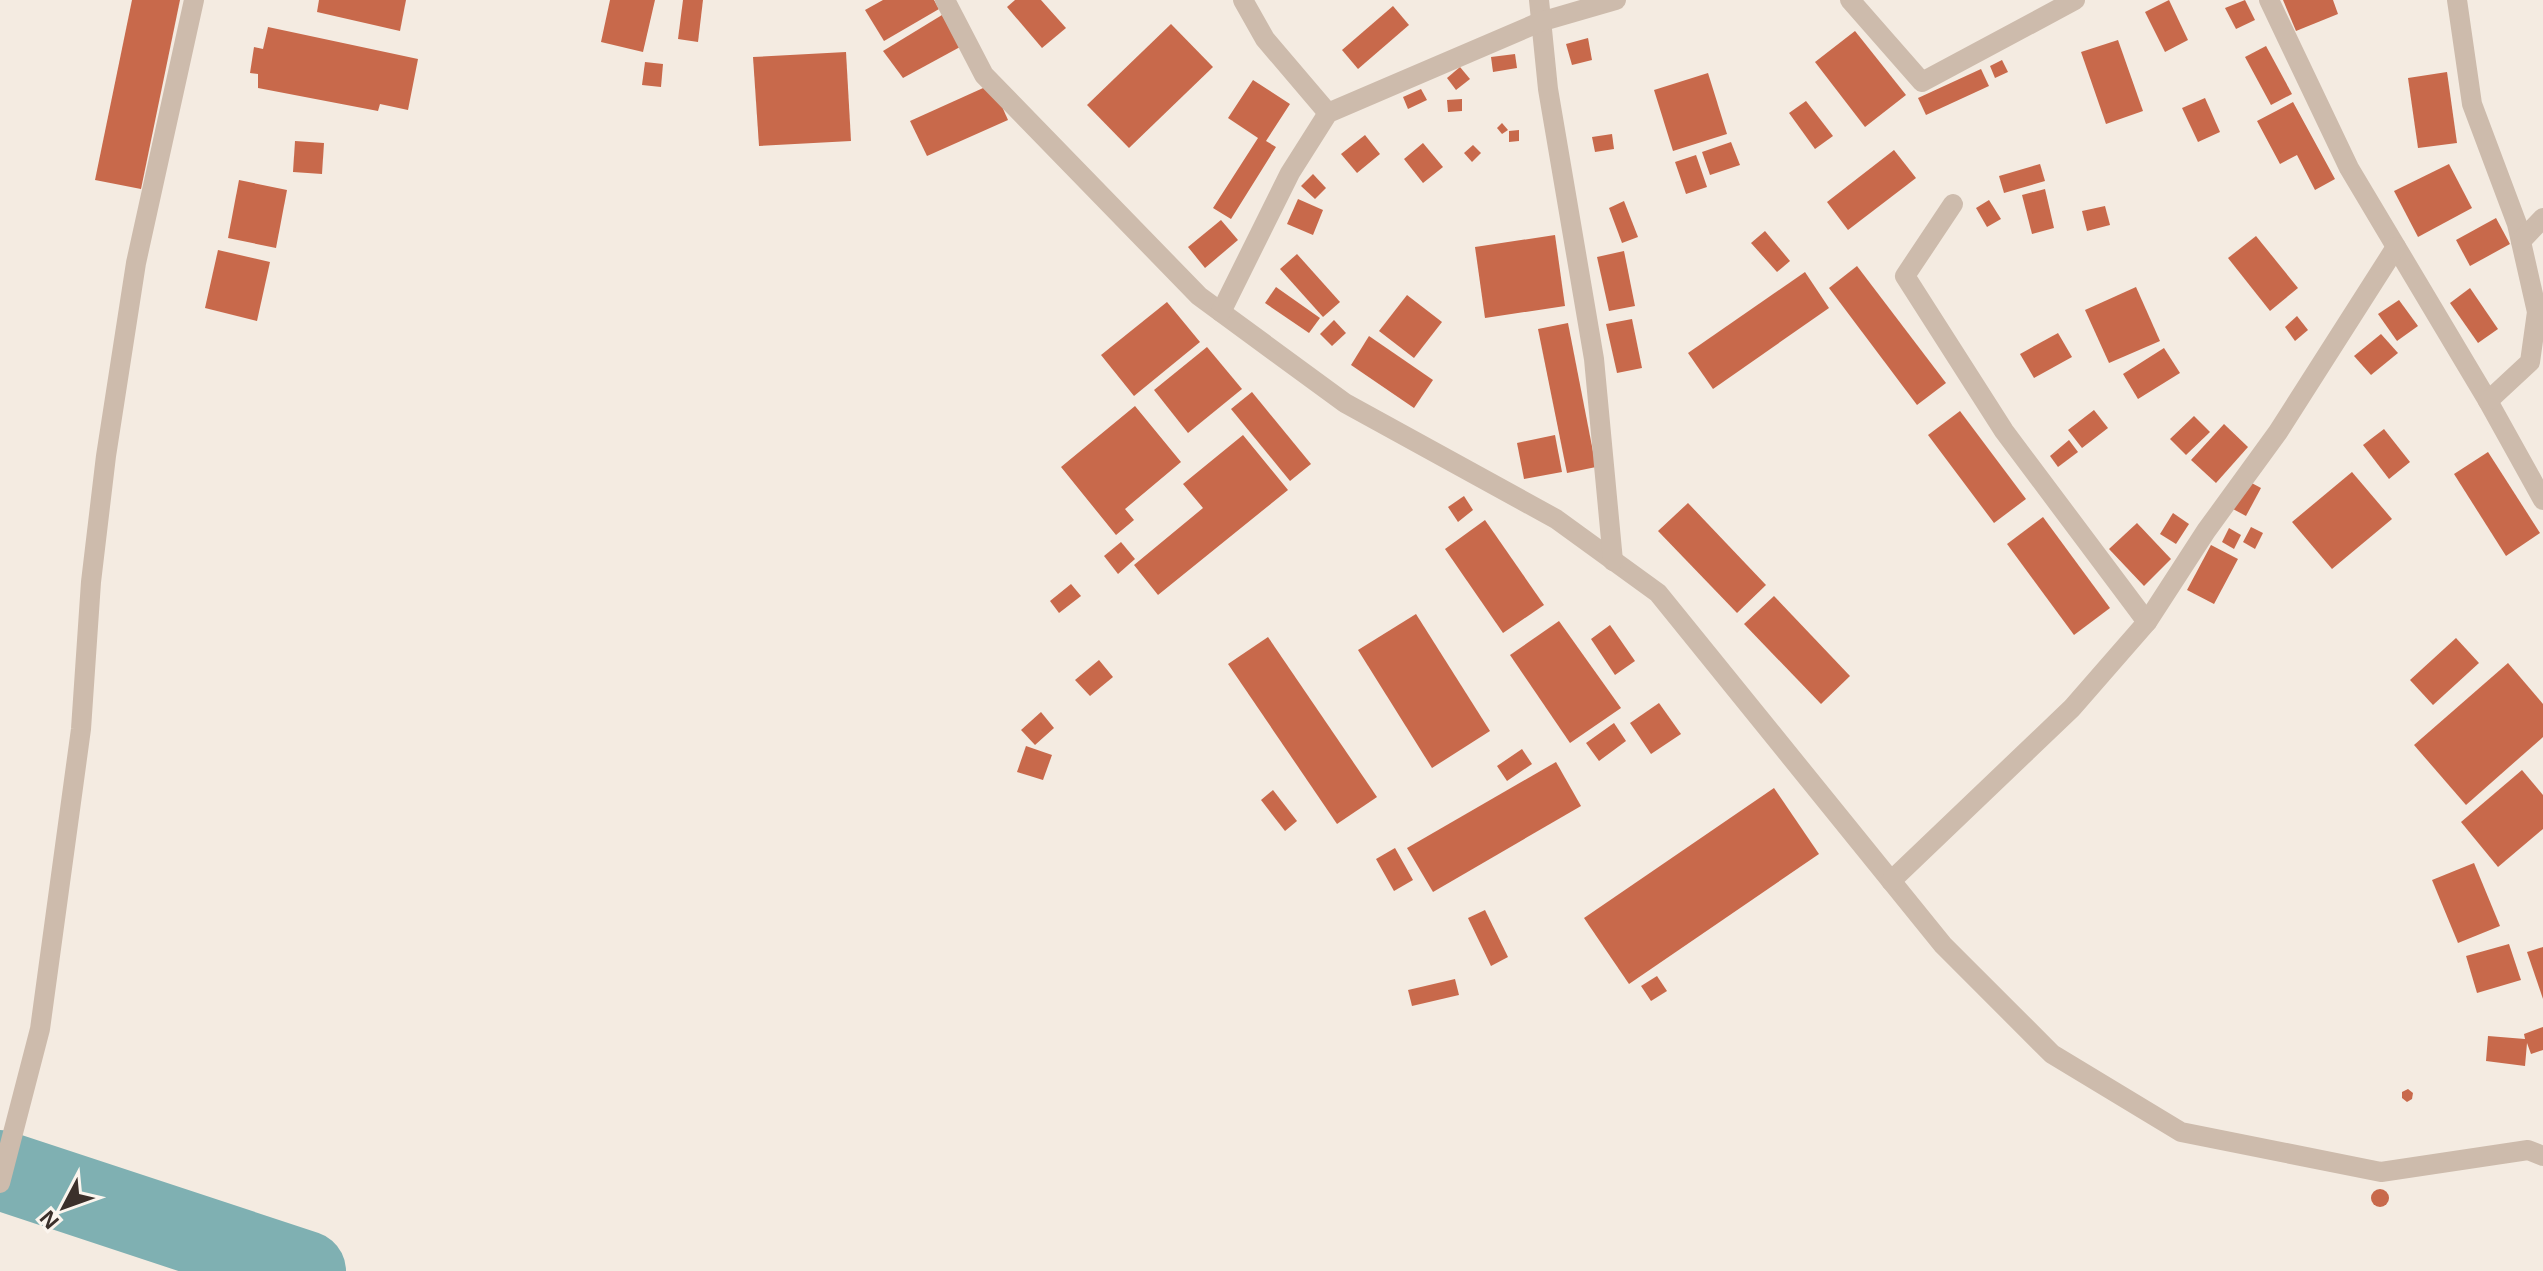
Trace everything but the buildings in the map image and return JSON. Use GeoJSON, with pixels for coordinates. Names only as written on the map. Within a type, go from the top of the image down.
{"type":"FeatureCollection","features":[{"type":"Feature","properties":{"kind":"street"},"geometry":{"type":"LineString","coordinates":[[0,1183],[40,1029],[81,729],[91,582],[108,441],[136,263],[194,0]]}},
{"type":"Feature","properties":{"kind":"street"},"geometry":{"type":"LineString","coordinates":[[945,0],[984,75],[1199,296],[1345,403],[1556,519],[1658,593],[1943,945],[2052,1054],[2181,1132],[2381,1172],[2528,1150],[2543,1156]]}},
{"type":"Feature","properties":{"kind":"street"},"geometry":{"type":"LineString","coordinates":[[1243,0],[1265,39],[1328,113]]}},
{"type":"Feature","properties":{"kind":"street"},"geometry":{"type":"LineString","coordinates":[[1539,0],[1548,89],[1594,359],[1613,561]]}},
{"type":"Feature","properties":{"kind":"street"},"geometry":{"type":"LineString","coordinates":[[1221,312],[1290,173],[1328,113],[1540,22],[1616,0]]}},
{"type":"Feature","properties":{"kind":"street"},"geometry":{"type":"LineString","coordinates":[[1850,0],[1922,82],[2075,0]]}},
{"type":"Feature","properties":{"kind":"street"},"geometry":{"type":"LineString","coordinates":[[2269,0],[2349,168],[2488,401],[2543,500]]}},
{"type":"Feature","properties":{"kind":"street"},"geometry":{"type":"LineString","coordinates":[[2457,0],[2472,104],[2521,241],[2537,312],[2536,368],[2488,401]]}},
{"type":"Feature","properties":{"kind":"street"},"geometry":{"type":"LineString","coordinates":[[1953,204],[1905,276],[2004,431],[2147,622]]}},
{"type":"Feature","properties":{"kind":"street"},"geometry":{"type":"LineString","coordinates":[[2521,241],[2543,218]]}},
{"type":"Feature","properties":{"kind":"street"},"geometry":{"type":"LineString","coordinates":[[1891,881],[2072,708],[2147,622],[2206,531],[2278,432],[2396,247]]}},
{"type":"Feature","properties":{"kind":"waterway"},"geometry":{"type":"LineString","coordinates":[[0,1170],[306,1271]]}}]}
